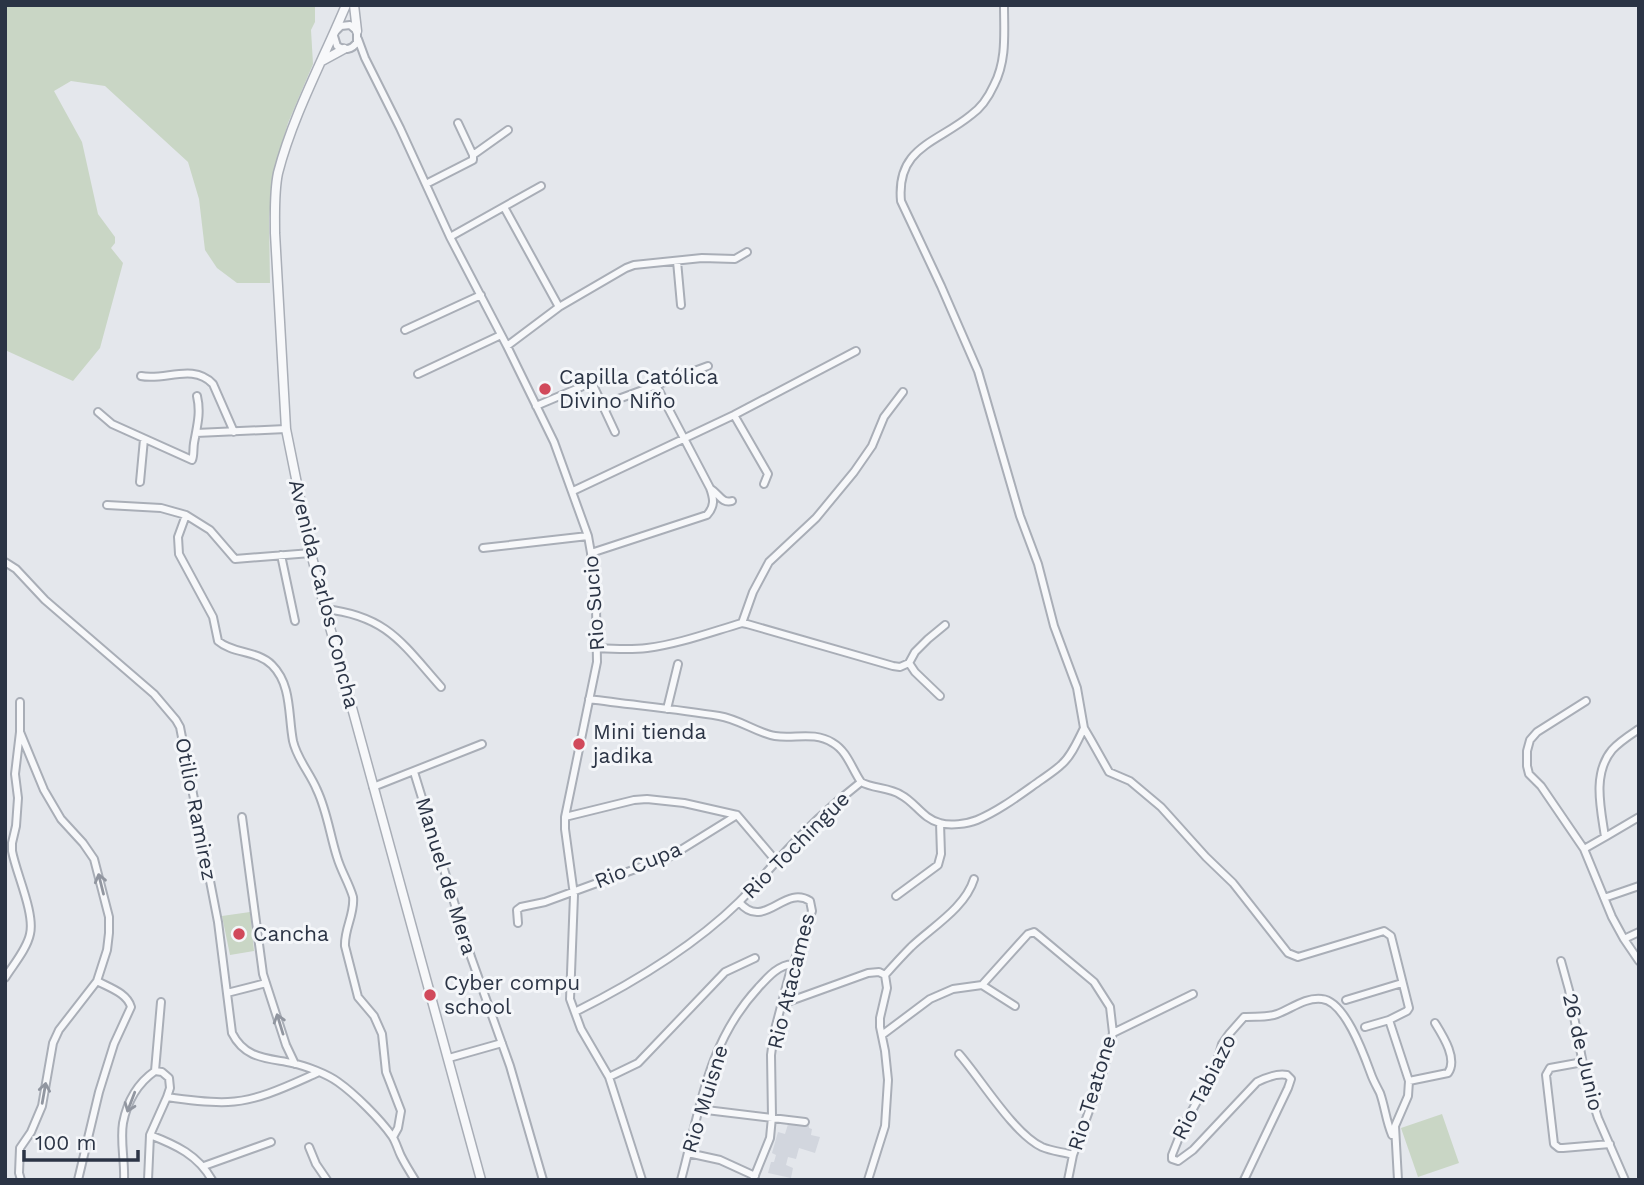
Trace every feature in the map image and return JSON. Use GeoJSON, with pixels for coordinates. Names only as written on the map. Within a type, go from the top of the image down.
{"type":"FeatureCollection","features":[{"type":"Feature","properties":{"kind":"street","name":"Avenida Carlos Concha"},"geometry":{"type":"LineString","coordinates":[[346,5],[294,124],[278,175],[275,203],[286,429],[325,609],[481,1180]]}},
{"type":"Feature","properties":{"kind":"street"},"geometry":{"type":"LineString","coordinates":[[322,61],[353,47],[357,35],[354,5]]}},
{"type":"Feature","properties":{"kind":"street"},"geometry":{"type":"LineString","coordinates":[[1003,5],[1003,64],[995,85],[971,116],[919,150],[908,161],[899,187],[901,201],[978,371],[1020,516],[1038,564],[1054,625],[1077,688],[1084,728],[1109,772],[1130,781],[1161,807],[1233,883],[1293,957],[1384,931],[1391,936],[1409,1008],[1389,1020],[1365,1027]]}},
{"type":"Feature","properties":{"kind":"street"},"geometry":{"type":"LineString","coordinates":[[357,35],[354,27],[345,25],[334,34],[335,43],[365,58]]}},
{"type":"Feature","properties":{"kind":"street","name":"Rio Sucio"},"geometry":{"type":"LineString","coordinates":[[357,35],[365,58],[450,237],[554,442],[588,536],[597,662],[565,817],[574,891],[570,999],[581,1029],[609,1077],[642,1180]]}},
{"type":"Feature","properties":{"kind":"street"},"geometry":{"type":"LineString","coordinates":[[426,184],[472,162],[474,158],[458,123]]}},
{"type":"Feature","properties":{"kind":"street"},"geometry":{"type":"LineString","coordinates":[[472,155],[508,130]]}},
{"type":"Feature","properties":{"kind":"street"},"geometry":{"type":"LineString","coordinates":[[450,237],[541,186]]}},
{"type":"Feature","properties":{"kind":"street"},"geometry":{"type":"LineString","coordinates":[[504,207],[559,307]]}},
{"type":"Feature","properties":{"kind":"street"},"geometry":{"type":"LineString","coordinates":[[507,346],[559,307],[626,268],[702,258],[735,260],[747,252]]}},
{"type":"Feature","properties":{"kind":"street"},"geometry":{"type":"LineString","coordinates":[[677,261],[681,305]]}},
{"type":"Feature","properties":{"kind":"street"},"geometry":{"type":"LineString","coordinates":[[405,330],[481,295]]}},
{"type":"Feature","properties":{"kind":"street"},"geometry":{"type":"LineString","coordinates":[[418,374],[501,335]]}},
{"type":"Feature","properties":{"kind":"street"},"geometry":{"type":"LineString","coordinates":[[573,491],[734,415],[856,351]]}},
{"type":"Feature","properties":{"kind":"street"},"geometry":{"type":"LineString","coordinates":[[602,405],[708,366]]}},
{"type":"Feature","properties":{"kind":"street"},"geometry":{"type":"LineString","coordinates":[[141,376],[151,378],[187,373],[208,380],[213,384],[234,432]]}},
{"type":"Feature","properties":{"kind":"street"},"geometry":{"type":"LineString","coordinates":[[536,406],[588,384],[594,387],[615,432]]}},
{"type":"Feature","properties":{"kind":"street"},"geometry":{"type":"LineString","coordinates":[[591,552],[707,515],[712,509],[714,502],[710,488],[656,385]]}},
{"type":"Feature","properties":{"kind":"street"},"geometry":{"type":"LineString","coordinates":[[742,623],[753,592],[769,562],[816,518],[854,472],[872,446],[884,417],[903,392]]}},
{"type":"Feature","properties":{"kind":"street"},"geometry":{"type":"LineString","coordinates":[[98,412],[112,424],[192,460],[199,415],[197,396]]}},
{"type":"Feature","properties":{"kind":"street"},"geometry":{"type":"LineString","coordinates":[[734,415],[768,474],[764,484]]}},
{"type":"Feature","properties":{"kind":"street"},"geometry":{"type":"LineString","coordinates":[[196,433],[286,429]]}},
{"type":"Feature","properties":{"kind":"street"},"geometry":{"type":"LineString","coordinates":[[139,482],[144,439]]}},
{"type":"Feature","properties":{"kind":"street"},"geometry":{"type":"LineString","coordinates":[[710,488],[723,500],[732,501]]}},
{"type":"Feature","properties":{"kind":"street"},"geometry":{"type":"LineString","coordinates":[[107,505],[161,508],[186,515],[210,530],[235,559],[311,553]]}},
{"type":"Feature","properties":{"kind":"street"},"geometry":{"type":"LineString","coordinates":[[186,515],[178,537],[178,554],[213,617],[218,641],[226,647],[263,658],[282,678],[296,749],[318,791],[337,856],[353,897],[354,904],[344,939],[345,946],[358,998],[374,1016],[382,1034],[386,1072],[401,1111],[398,1128],[393,1137]]}},
{"type":"Feature","properties":{"kind":"street"},"geometry":{"type":"LineString","coordinates":[[483,548],[588,536]]}},
{"type":"Feature","properties":{"kind":"street"},"geometry":{"type":"LineString","coordinates":[[281,555],[295,621]]}},
{"type":"Feature","properties":{"kind":"street","name":"Otilio Ramirez"},"geometry":{"type":"LineString","coordinates":[[5,562],[154,694],[180,727],[218,922],[232,1033],[237,1043],[260,1058],[295,1064],[338,1083],[366,1107],[393,1137],[415,1180]]}},
{"type":"Feature","properties":{"kind":"street"},"geometry":{"type":"LineString","coordinates":[[325,609],[353,614],[382,626],[396,636],[441,687]]}},
{"type":"Feature","properties":{"kind":"street"},"geometry":{"type":"LineString","coordinates":[[597,648],[647,648],[742,623],[900,667],[909,663],[934,632],[945,625]]}},
{"type":"Feature","properties":{"kind":"street"},"geometry":{"type":"LineString","coordinates":[[909,663],[940,696]]}},
{"type":"Feature","properties":{"kind":"street"},"geometry":{"type":"LineString","coordinates":[[667,709],[678,664]]}},
{"type":"Feature","properties":{"kind":"street"},"geometry":{"type":"LineString","coordinates":[[589,699],[720,716],[774,736],[822,737],[838,746],[861,782]]}},
{"type":"Feature","properties":{"kind":"street"},"geometry":{"type":"LineString","coordinates":[[1586,701],[1537,732],[1527,751],[1527,766],[1529,774],[1541,786],[1584,849],[1623,939],[1639,961]]}},
{"type":"Feature","properties":{"kind":"street"},"geometry":{"type":"LineString","coordinates":[[5,978],[31,931],[28,908],[12,851],[18,798],[15,774],[20,702]]}},
{"type":"Feature","properties":{"kind":"street"},"geometry":{"type":"LineString","coordinates":[[897,896],[938,865],[941,854],[940,823],[975,821],[1025,791],[1064,763],[1084,728]]}},
{"type":"Feature","properties":{"kind":"street"},"geometry":{"type":"LineString","coordinates":[[1605,837],[1601,769],[1612,751],[1639,729]]}},
{"type":"Feature","properties":{"kind":"street"},"geometry":{"type":"LineString","coordinates":[[20,732],[44,790],[61,819],[94,859],[109,917],[107,950],[97,981],[59,1030],[53,1043],[42,1105],[31,1132],[20,1148],[21,1180]]}},
{"type":"Feature","properties":{"kind":"street"},"geometry":{"type":"LineString","coordinates":[[373,787],[482,744]]}},
{"type":"Feature","properties":{"kind":"street","name":"Manuel de Mera"},"geometry":{"type":"LineString","coordinates":[[414,772],[471,957],[510,1066],[543,1180]]}},
{"type":"Feature","properties":{"kind":"street","name":"Rio Tochingue"},"geometry":{"type":"LineString","coordinates":[[575,1012],[639,977],[691,942],[739,902],[806,831],[861,782],[904,796],[923,814],[940,823]]}},
{"type":"Feature","properties":{"kind":"street"},"geometry":{"type":"LineString","coordinates":[[565,817],[620,802],[647,799],[684,803],[737,815],[776,861]]}},
{"type":"Feature","properties":{"kind":"street","name":"Rio Cupa"},"geometry":{"type":"LineString","coordinates":[[518,923],[517,910],[521,907],[545,902],[671,856],[737,815]]}},
{"type":"Feature","properties":{"kind":"street"},"geometry":{"type":"LineString","coordinates":[[242,817],[266,983],[295,1064]]}},
{"type":"Feature","properties":{"kind":"street"},"geometry":{"type":"LineString","coordinates":[[1584,849],[1639,817]]}},
{"type":"Feature","properties":{"kind":"street"},"geometry":{"type":"LineString","coordinates":[[885,975],[910,948],[956,908],[966,896],[974,878]]}},
{"type":"Feature","properties":{"kind":"street"},"geometry":{"type":"LineString","coordinates":[[1604,898],[1639,886]]}},
{"type":"Feature","properties":{"kind":"street","name":"Rio Atacames"},"geometry":{"type":"LineString","coordinates":[[739,902],[748,911],[756,912],[796,896],[801,897],[810,901],[811,917],[793,964],[774,1033],[771,1055],[770,1138],[754,1178]]}},
{"type":"Feature","properties":{"kind":"street","name":"Rio Teatone"},"geometry":{"type":"LineString","coordinates":[[982,985],[1028,934],[1034,932],[1094,982],[1110,1007],[1113,1032],[1102,1075],[1073,1155],[1068,1180]]}},
{"type":"Feature","properties":{"kind":"street"},"geometry":{"type":"LineString","coordinates":[[1623,939],[1639,932]]}},
{"type":"Feature","properties":{"kind":"street"},"geometry":{"type":"LineString","coordinates":[[609,1077],[638,1063],[725,972],[755,958]]}},
{"type":"Feature","properties":{"kind":"street","name":"26 de Junio"},"geometry":{"type":"LineString","coordinates":[[1561,961],[1586,1080],[1598,1118],[1625,1180]]}},
{"type":"Feature","properties":{"kind":"street","name":"Rio Muisne"},"geometry":{"type":"LineString","coordinates":[[681,1180],[698,1109],[727,1029],[745,1002],[763,982],[780,967],[793,964]]}},
{"type":"Feature","properties":{"kind":"street"},"geometry":{"type":"LineString","coordinates":[[782,1004],[868,973],[879,972],[885,975]]}},
{"type":"Feature","properties":{"kind":"street"},"geometry":{"type":"LineString","coordinates":[[868,1180],[885,1126],[888,1080],[880,1018],[887,988],[885,975]]}},
{"type":"Feature","properties":{"kind":"street"},"geometry":{"type":"LineString","coordinates":[[79,1180],[99,1092],[114,1044],[131,1007],[126,997],[97,981]]}},
{"type":"Feature","properties":{"kind":"street"},"geometry":{"type":"LineString","coordinates":[[227,993],[266,983]]}},
{"type":"Feature","properties":{"kind":"street"},"geometry":{"type":"LineString","coordinates":[[1346,1000],[1402,983]]}},
{"type":"Feature","properties":{"kind":"street"},"geometry":{"type":"LineString","coordinates":[[882,1035],[930,999],[953,989],[982,985],[1015,1006]]}},
{"type":"Feature","properties":{"kind":"street"},"geometry":{"type":"LineString","coordinates":[[1113,1032],[1193,993]]}},
{"type":"Feature","properties":{"kind":"street","name":"Rio Tabiazo"},"geometry":{"type":"LineString","coordinates":[[1244,1180],[1291,1079],[1287,1075],[1267,1077],[1257,1082],[1193,1150],[1178,1161],[1172,1159],[1174,1147],[1184,1125],[1215,1069],[1222,1044],[1244,1017],[1275,1015],[1297,1004],[1323,999],[1331,1002],[1341,1013],[1366,1058],[1395,1140]]}},
{"type":"Feature","properties":{"kind":"street"},"geometry":{"type":"LineString","coordinates":[[124,1180],[123,1123],[133,1093],[155,1071],[161,1002]]}},
{"type":"Feature","properties":{"kind":"street"},"geometry":{"type":"LineString","coordinates":[[1389,1020],[1409,1081],[1408,1096],[1395,1126],[1398,1180]]}},
{"type":"Feature","properties":{"kind":"street"},"geometry":{"type":"LineString","coordinates":[[1409,1081],[1448,1073],[1451,1070],[1450,1055],[1435,1024]]}},
{"type":"Feature","properties":{"kind":"street"},"geometry":{"type":"LineString","coordinates":[[449,1058],[502,1043]]}},
{"type":"Feature","properties":{"kind":"street"},"geometry":{"type":"LineString","coordinates":[[959,1054],[1010,1119],[1027,1136],[1044,1148],[1073,1155]]}},
{"type":"Feature","properties":{"kind":"street"},"geometry":{"type":"LineString","coordinates":[[1583,1062],[1549,1068],[1546,1075],[1554,1144],[1563,1148],[1610,1144]]}},
{"type":"Feature","properties":{"kind":"street"},"geometry":{"type":"LineString","coordinates":[[148,1180],[150,1135],[167,1097],[170,1081],[162,1072],[155,1071]]}},
{"type":"Feature","properties":{"kind":"street"},"geometry":{"type":"LineString","coordinates":[[167,1097],[200,1102],[231,1102],[262,1095],[317,1073]]}},
{"type":"Feature","properties":{"kind":"street"},"geometry":{"type":"LineString","coordinates":[[698,1109],[805,1122]]}},
{"type":"Feature","properties":{"kind":"street"},"geometry":{"type":"LineString","coordinates":[[150,1135],[172,1144],[204,1166],[212,1180]]}},
{"type":"Feature","properties":{"kind":"street"},"geometry":{"type":"LineString","coordinates":[[204,1166],[271,1142]]}},
{"type":"Feature","properties":{"kind":"street"},"geometry":{"type":"LineString","coordinates":[[309,1147],[327,1180]]}},
{"type":"Feature","properties":{"kind":"street"},"geometry":{"type":"LineString","coordinates":[[688,1153],[720,1160],[754,1178]]}},
{"type":"Feature","properties":{"kind":"shaded area"},"geometry":{"type":"Polygon","coordinates":[[[789,1121],[809,1126],[812,1129],[811,1135],[820,1137],[815,1153],[799,1148],[796,1159],[788,1157],[786,1165],[793,1168],[791,1178],[768,1173],[776,1155],[772,1153],[778,1132],[785,1134],[789,1121]]]}},
{"type":"Feature","properties":{"kind":"green space"},"geometry":{"type":"Polygon","coordinates":[[[5,5],[315,5],[315,22],[311,30],[313,64],[288,123],[274,172],[269,218],[270,283],[237,283],[217,268],[205,250],[199,199],[188,162],[105,86],[71,81],[54,91],[82,142],[98,214],[115,237],[111,248],[123,263],[100,348],[73,381],[5,350],[5,5]]]}},
{"type":"Feature","properties":{"kind":"green space","name":"Cancha"},"geometry":{"type":"Polygon","coordinates":[[[250,912],[254,951],[230,955],[222,916],[250,912]]]}},
{"type":"Feature","properties":{"kind":"green space"},"geometry":{"type":"Polygon","coordinates":[[[1442,1114],[1459,1163],[1418,1177],[1401,1128],[1442,1114]]]}},
{"type":"Feature","properties":{"kind":"place","name":"Capilla Católica Divino Niño"},"geometry":{"type":"Point","coordinates":[545,389]}},
{"type":"Feature","properties":{"kind":"place","name":"Mini tienda jadika"},"geometry":{"type":"Point","coordinates":[579,744]}},
{"type":"Feature","properties":{"kind":"place","name":"Cancha"},"geometry":{"type":"Point","coordinates":[239,934]}},
{"type":"Feature","properties":{"kind":"place","name":"Cyber compu school"},"geometry":{"type":"Point","coordinates":[430,995]}}]}
